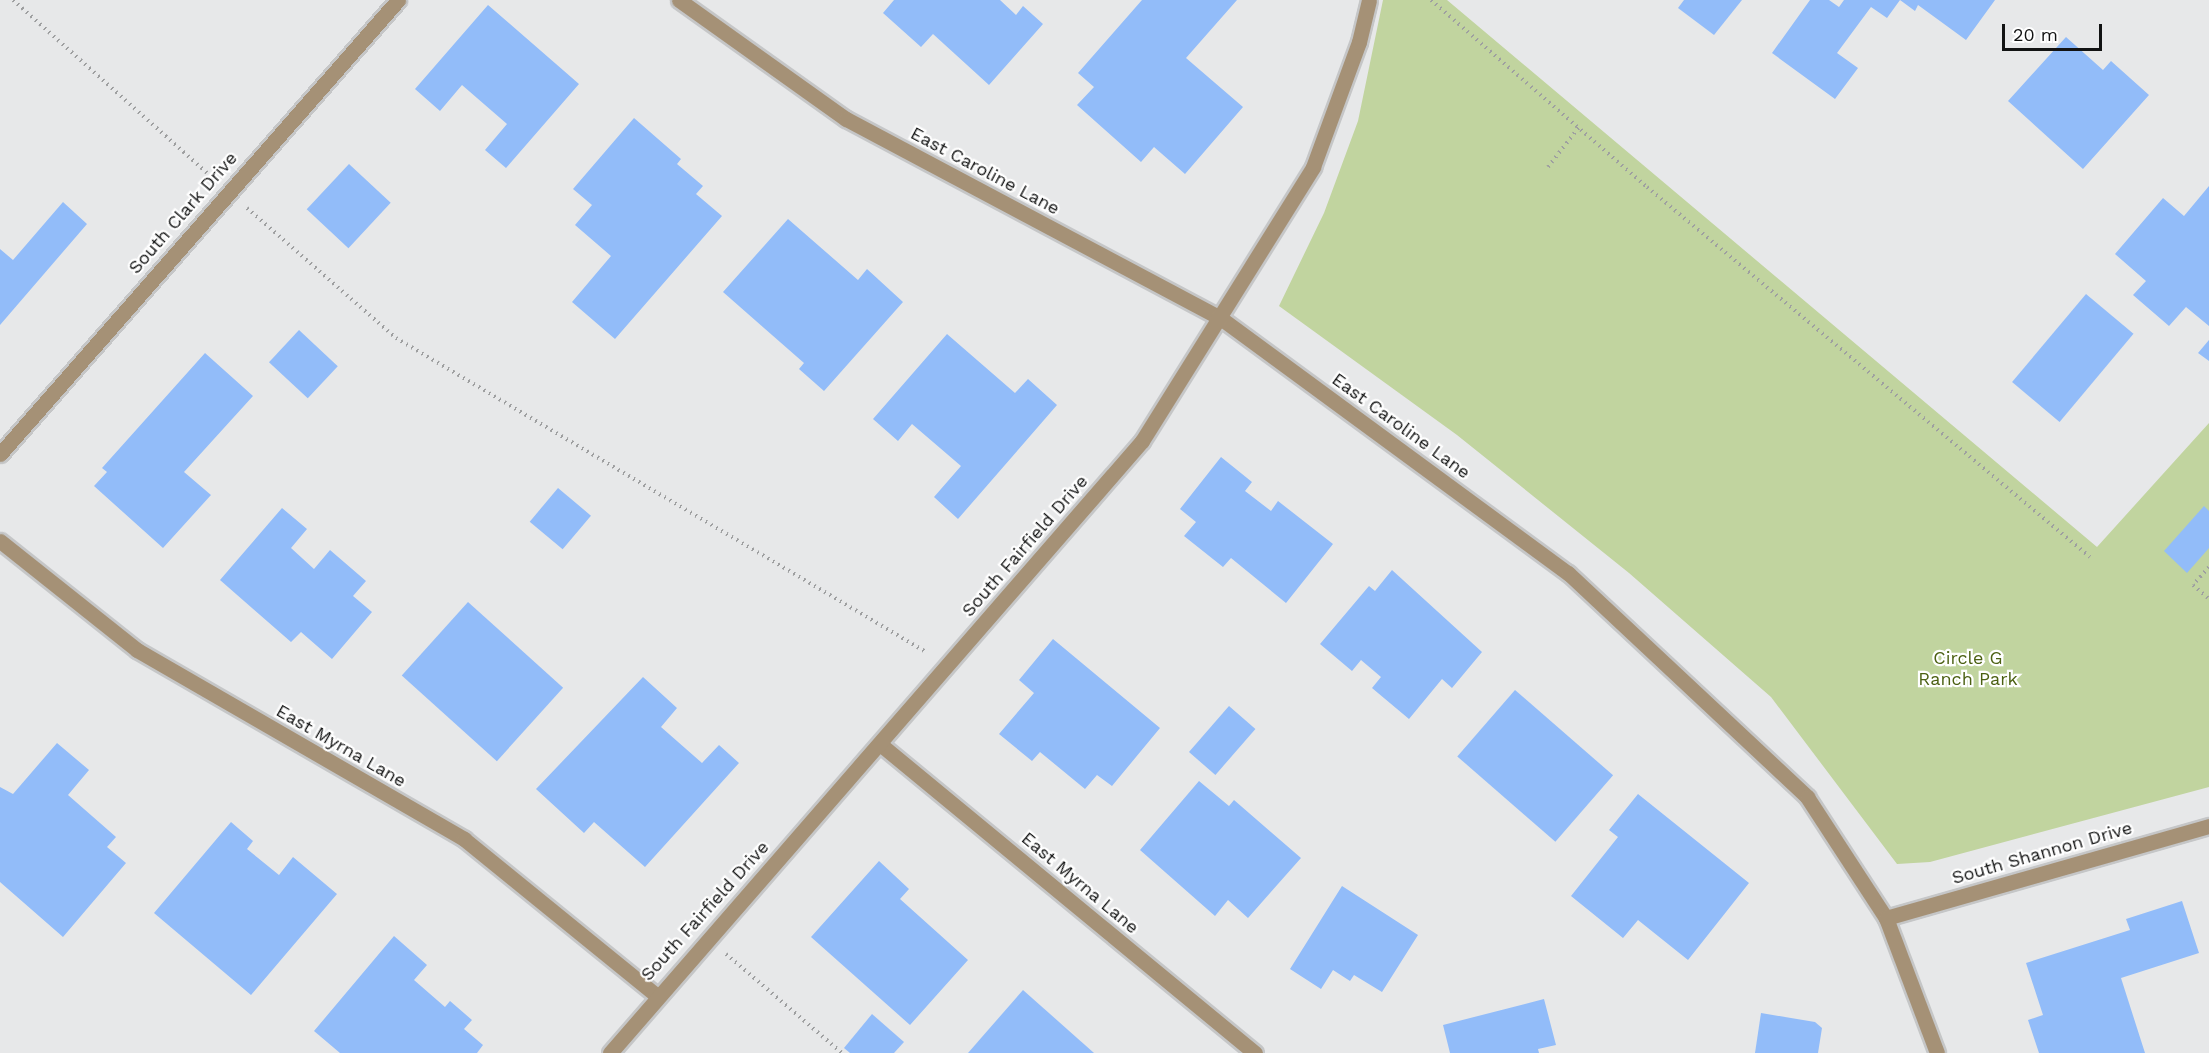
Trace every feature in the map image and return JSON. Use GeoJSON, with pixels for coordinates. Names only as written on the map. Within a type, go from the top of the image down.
{"type":"FeatureCollection","features":[{"type":"Feature","properties":{"kind":"street","name":"South Clark Drive"},"geometry":{"type":"LineString","coordinates":[[0,454],[228,191],[398,0]]}},
{"type":"Feature","properties":{"kind":"street","name":"East Caroline Lane"},"geometry":{"type":"LineString","coordinates":[[679,0],[846,119],[1219,317],[1568,573],[1807,797],[1886,918],[1937,1053]]}},
{"type":"Feature","properties":{"kind":"street","name":"South Fairfield Drive"},"geometry":{"type":"LineString","coordinates":[[610,1053],[656,995],[880,744],[1142,441],[1313,167],[1359,42],[1369,0]]}},
{"type":"Feature","properties":{"kind":"street","name":"East Myrna Lane"},"geometry":{"type":"LineString","coordinates":[[0,541],[137,650],[464,839],[656,995]]}},
{"type":"Feature","properties":{"kind":"street","name":"East Myrna Lane"},"geometry":{"type":"LineString","coordinates":[[880,744],[1255,1053]]}},
{"type":"Feature","properties":{"kind":"street","name":"South Shannon Drive"},"geometry":{"type":"LineString","coordinates":[[1886,918],[2209,826]]}},
{"type":"Feature","properties":{"kind":"path"},"geometry":{"type":"LineString","coordinates":[[13,0],[396,338],[948,665]]}},
{"type":"Feature","properties":{"kind":"path"},"geometry":{"type":"LineString","coordinates":[[1431,0],[2090,557]]}},
{"type":"Feature","properties":{"kind":"path"},"geometry":{"type":"LineString","coordinates":[[1548,167],[1579,127]]}},
{"type":"Feature","properties":{"kind":"path"},"geometry":{"type":"LineString","coordinates":[[2209,567],[2193,585],[2209,599]]}},
{"type":"Feature","properties":{"kind":"path"},"geometry":{"type":"LineString","coordinates":[[707,938],[842,1053]]}},
{"type":"Feature","properties":{"kind":"green space","name":"Circle G Ranch Park"},"geometry":{"type":"Polygon","coordinates":[[[1383,0],[1447,0],[2097,547],[2209,423],[2209,787],[1930,862],[1897,864],[1771,697],[1629,573],[1457,435],[1279,306],[1324,213],[1358,121],[1383,0]]]}},
{"type":"Feature","properties":{"kind":"building"},"geometry":{"type":"Polygon","coordinates":[[[894,0],[1000,0],[1016,15],[1023,6],[1043,24],[989,85],[933,34],[921,47],[883,13],[894,0]]]}},
{"type":"Feature","properties":{"kind":"building"},"geometry":{"type":"Polygon","coordinates":[[[1142,0],[1237,0],[1186,58],[1243,107],[1185,174],[1154,147],[1141,162],[1077,105],[1094,87],[1078,73],[1142,0]]]}},
{"type":"Feature","properties":{"kind":"building"},"geometry":{"type":"Polygon","coordinates":[[[1684,0],[1742,0],[1714,35],[1678,8],[1684,0]]]}},
{"type":"Feature","properties":{"kind":"building"},"geometry":{"type":"Polygon","coordinates":[[[1810,0],[1829,0],[1839,7],[1844,0],[1900,0],[1887,18],[1871,7],[1837,53],[1858,68],[1835,99],[1772,53],[1810,0]]]}},
{"type":"Feature","properties":{"kind":"building"},"geometry":{"type":"Polygon","coordinates":[[[1900,0],[1995,0],[1966,40],[1918,5],[1915,11],[1900,0]]]}},
{"type":"Feature","properties":{"kind":"building"},"geometry":{"type":"Polygon","coordinates":[[[488,5],[579,84],[506,168],[485,150],[507,124],[462,85],[440,111],[415,89],[488,5]]]}},
{"type":"Feature","properties":{"kind":"building"},"geometry":{"type":"Polygon","coordinates":[[[2066,37],[2103,70],[2111,61],[2149,95],[2083,169],[2008,101],[2066,37]]]}},
{"type":"Feature","properties":{"kind":"building"},"geometry":{"type":"Polygon","coordinates":[[[634,118],[681,159],[677,164],[703,186],[696,194],[722,216],[615,339],[572,302],[611,256],[575,225],[592,205],[573,189],[634,118]]]}},
{"type":"Feature","properties":{"kind":"building"},"geometry":{"type":"Polygon","coordinates":[[[349,164],[391,203],[348,248],[307,209],[349,164]]]}},
{"type":"Feature","properties":{"kind":"building"},"geometry":{"type":"Polygon","coordinates":[[[2209,186],[2209,326],[2186,307],[2169,326],[2133,295],[2146,281],[2115,254],[2163,198],[2184,216],[2209,186]]]}},
{"type":"Feature","properties":{"kind":"building"},"geometry":{"type":"Polygon","coordinates":[[[63,202],[87,224],[0,325],[0,249],[13,260],[63,202]]]}},
{"type":"Feature","properties":{"kind":"building"},"geometry":{"type":"Polygon","coordinates":[[[788,219],[858,280],[867,269],[903,302],[824,391],[799,369],[804,363],[723,292],[788,219]]]}},
{"type":"Feature","properties":{"kind":"building"},"geometry":{"type":"Polygon","coordinates":[[[2086,294],[2133,334],[2060,422],[2012,382],[2086,294]]]}},
{"type":"Feature","properties":{"kind":"building"},"geometry":{"type":"Polygon","coordinates":[[[299,330],[338,366],[308,398],[269,362],[299,330]]]}},
{"type":"Feature","properties":{"kind":"building"},"geometry":{"type":"Polygon","coordinates":[[[947,334],[1015,393],[1028,379],[1057,405],[958,519],[934,497],[961,466],[912,424],[898,441],[873,419],[947,334]]]}},
{"type":"Feature","properties":{"kind":"building"},"geometry":{"type":"Polygon","coordinates":[[[2209,340],[2209,361],[2198,353],[2209,340]]]}},
{"type":"Feature","properties":{"kind":"building"},"geometry":{"type":"Polygon","coordinates":[[[205,353],[253,396],[184,472],[211,495],[163,548],[94,486],[107,472],[102,468],[205,353]]]}},
{"type":"Feature","properties":{"kind":"building"},"geometry":{"type":"Polygon","coordinates":[[[1221,457],[1252,482],[1245,491],[1271,511],[1278,501],[1333,544],[1286,603],[1231,558],[1223,567],[1184,536],[1196,522],[1180,509],[1221,457]]]}},
{"type":"Feature","properties":{"kind":"building"},"geometry":{"type":"Polygon","coordinates":[[[558,488],[591,516],[563,549],[530,522],[558,488]]]}},
{"type":"Feature","properties":{"kind":"building"},"geometry":{"type":"Polygon","coordinates":[[[2204,506],[2209,511],[2209,548],[2187,573],[2164,551],[2204,506]]]}},
{"type":"Feature","properties":{"kind":"building"},"geometry":{"type":"Polygon","coordinates":[[[282,508],[307,529],[291,548],[314,569],[330,550],[366,581],[353,596],[372,612],[332,659],[301,632],[291,642],[220,580],[282,508]]]}},
{"type":"Feature","properties":{"kind":"building"},"geometry":{"type":"Polygon","coordinates":[[[1392,570],[1482,652],[1452,688],[1442,679],[1409,719],[1372,688],[1381,677],[1361,660],[1352,671],[1320,644],[1369,586],[1375,591],[1392,570]]]}},
{"type":"Feature","properties":{"kind":"building"},"geometry":{"type":"Polygon","coordinates":[[[468,602],[563,688],[497,761],[402,676],[468,602]]]}},
{"type":"Feature","properties":{"kind":"building"},"geometry":{"type":"Polygon","coordinates":[[[1053,639],[1160,728],[1112,786],[1097,775],[1085,789],[1040,752],[1032,761],[999,734],[1034,693],[1019,680],[1053,639]]]}},
{"type":"Feature","properties":{"kind":"building"},"geometry":{"type":"Polygon","coordinates":[[[643,677],[677,708],[661,727],[702,763],[719,745],[739,763],[645,867],[594,822],[584,833],[536,789],[643,677]]]}},
{"type":"Feature","properties":{"kind":"building"},"geometry":{"type":"Polygon","coordinates":[[[1515,690],[1613,775],[1555,842],[1457,756],[1515,690]]]}},
{"type":"Feature","properties":{"kind":"building"},"geometry":{"type":"Polygon","coordinates":[[[1229,706],[1255,729],[1215,775],[1189,752],[1229,706]]]}},
{"type":"Feature","properties":{"kind":"building"},"geometry":{"type":"Polygon","coordinates":[[[57,743],[89,770],[68,795],[116,837],[107,847],[126,863],[63,937],[0,882],[0,787],[13,794],[57,743]]]}},
{"type":"Feature","properties":{"kind":"building"},"geometry":{"type":"Polygon","coordinates":[[[1199,781],[1229,806],[1234,800],[1301,858],[1248,918],[1228,900],[1215,916],[1140,850],[1199,781]]]}},
{"type":"Feature","properties":{"kind":"building"},"geometry":{"type":"Polygon","coordinates":[[[1638,794],[1749,883],[1688,960],[1638,920],[1623,938],[1571,896],[1618,837],[1609,830],[1638,794]]]}},
{"type":"Feature","properties":{"kind":"building"},"geometry":{"type":"Polygon","coordinates":[[[231,822],[253,841],[247,849],[279,875],[293,857],[337,894],[251,995],[154,913],[231,822]]]}},
{"type":"Feature","properties":{"kind":"building"},"geometry":{"type":"Polygon","coordinates":[[[879,861],[909,889],[900,899],[968,960],[910,1025],[811,937],[879,861]]]}},
{"type":"Feature","properties":{"kind":"building"},"geometry":{"type":"Polygon","coordinates":[[[1342,886],[1418,935],[1382,992],[1354,975],[1350,981],[1333,970],[1321,989],[1290,969],[1342,886]]]}},
{"type":"Feature","properties":{"kind":"building"},"geometry":{"type":"Polygon","coordinates":[[[2182,901],[2199,953],[2121,978],[2145,1053],[2039,1053],[2028,1020],[2043,1015],[2026,963],[2130,930],[2126,919],[2182,901]]]}},
{"type":"Feature","properties":{"kind":"building"},"geometry":{"type":"Polygon","coordinates":[[[394,936],[427,965],[414,980],[445,1007],[450,1001],[472,1020],[464,1029],[483,1045],[477,1053],[340,1053],[314,1031],[394,936]]]}},
{"type":"Feature","properties":{"kind":"building"},"geometry":{"type":"Polygon","coordinates":[[[1023,990],[1094,1053],[968,1053],[1023,990]]]}},
{"type":"Feature","properties":{"kind":"building"},"geometry":{"type":"Polygon","coordinates":[[[1544,999],[1556,1045],[1538,1049],[1539,1053],[1450,1053],[1443,1025],[1544,999]]]}},
{"type":"Feature","properties":{"kind":"building"},"geometry":{"type":"Polygon","coordinates":[[[1761,1013],[1815,1022],[1822,1028],[1818,1053],[1755,1053],[1761,1013]]]}},
{"type":"Feature","properties":{"kind":"building"},"geometry":{"type":"Polygon","coordinates":[[[872,1014],[904,1042],[894,1053],[850,1053],[844,1048],[872,1014]]]}}]}
